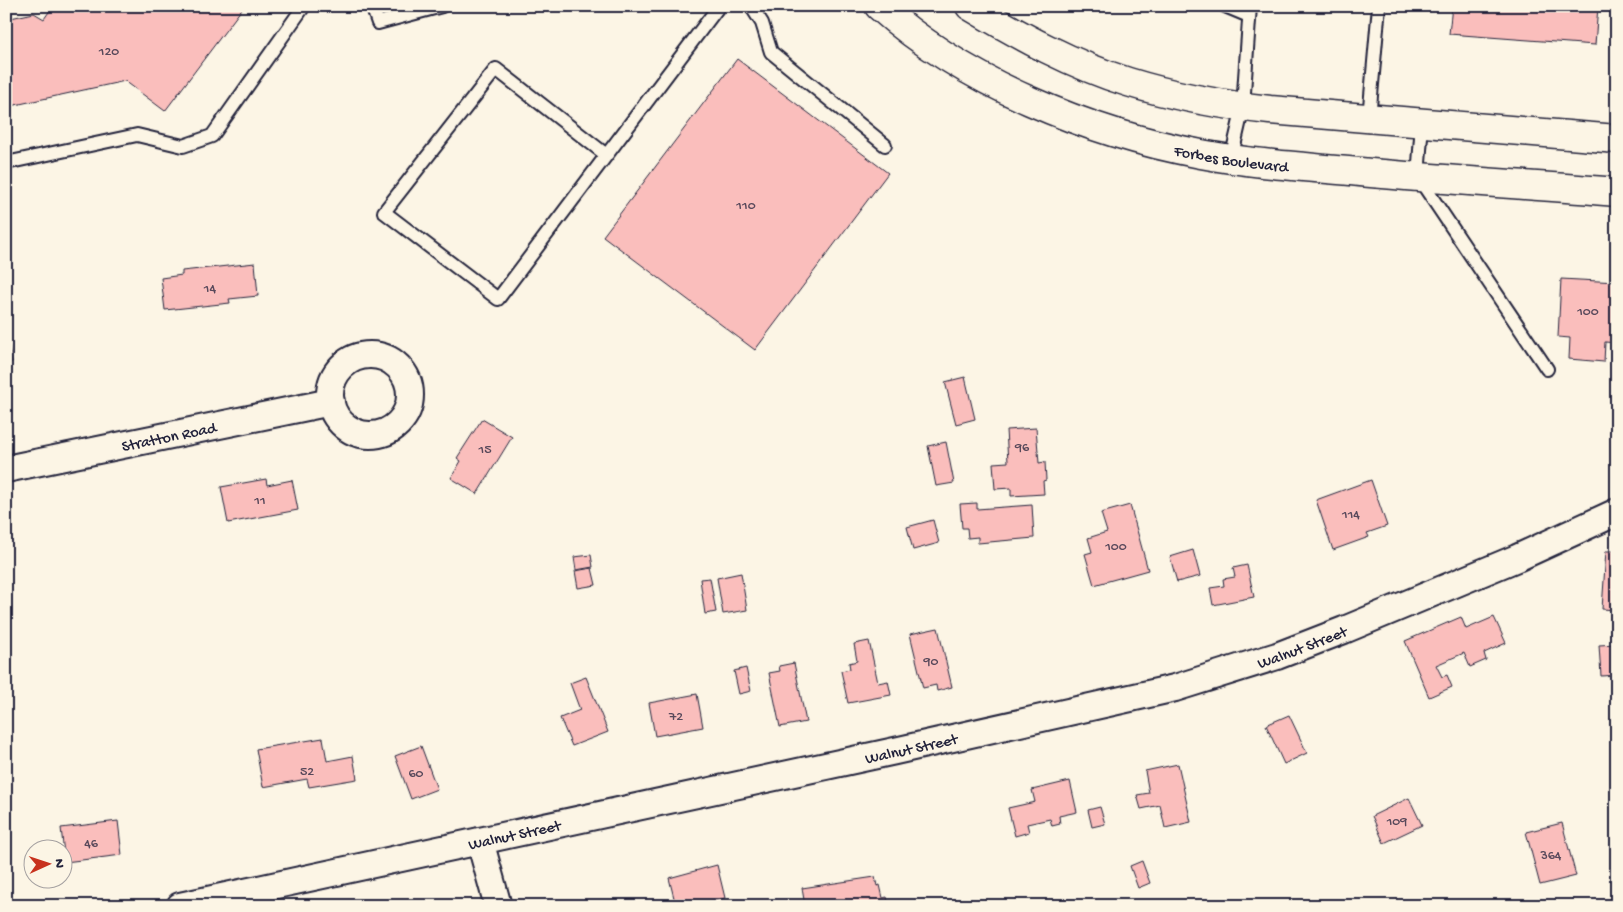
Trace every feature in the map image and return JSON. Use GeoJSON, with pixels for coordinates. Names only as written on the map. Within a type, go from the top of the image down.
{"type":"FeatureCollection","features":[{"type":"Feature","properties":{"kind":"street","name":"Forbes Boulevard"},"geometry":{"type":"LineString","coordinates":[[879,6],[931,48],[959,65],[1029,100],[1114,132],[1175,148],[1231,159],[1278,165],[1617,192]]}},
{"type":"Feature","properties":{"kind":"street"},"geometry":{"type":"LineString","coordinates":[[970,6],[1059,54],[1128,82],[1167,92],[1243,107],[1617,139]]}},
{"type":"Feature","properties":{"kind":"street","name":"Stratton Road"},"geometry":{"type":"LineString","coordinates":[[6,469],[331,402]]}},
{"type":"Feature","properties":{"kind":"street","name":"Walnut Street"},"geometry":{"type":"LineString","coordinates":[[180,906],[480,842],[1175,688],[1277,656],[1344,630],[1518,558],[1617,512]]}},
{"type":"Feature","properties":{"kind":"street"},"geometry":{"type":"LineString","coordinates":[[480,842],[498,906]]}},
{"type":"Feature","properties":{"kind":"lane"},"geometry":{"type":"LineString","coordinates":[[6,163],[137,136],[183,146],[212,136],[304,6]]}},
{"type":"Feature","properties":{"kind":"lane"},"geometry":{"type":"LineString","coordinates":[[372,6],[378,23],[442,6]]}},
{"type":"Feature","properties":{"kind":"lane"},"geometry":{"type":"LineString","coordinates":[[606,154],[496,69],[384,212],[498,299],[719,6]]}},
{"type":"Feature","properties":{"kind":"lane"},"geometry":{"type":"LineString","coordinates":[[751,6],[762,23],[771,52],[885,145]]}},
{"type":"Feature","properties":{"kind":"lane"},"geometry":{"type":"LineString","coordinates":[[1225,6],[1250,11],[1243,107],[1231,159]]}},
{"type":"Feature","properties":{"kind":"lane"},"geometry":{"type":"LineString","coordinates":[[1369,118],[1379,6]]}},
{"type":"Feature","properties":{"kind":"lane"},"geometry":{"type":"LineString","coordinates":[[1422,123],[1418,177],[1547,369]]}},
{"type":"Feature","properties":{"kind":"building"},"geometry":{"type":"Polygon","coordinates":[[[53,6],[244,6],[165,111],[125,81],[6,107],[6,19],[34,13],[44,19],[53,6]]]}},
{"type":"Feature","properties":{"kind":"building"},"geometry":{"type":"Polygon","coordinates":[[[1452,6],[1598,6],[1595,45],[1449,34],[1452,6]]]}},
{"type":"Feature","properties":{"kind":"building"},"geometry":{"type":"Polygon","coordinates":[[[737,59],[888,173],[755,350],[603,236],[737,59]]]}},
{"type":"Feature","properties":{"kind":"building"},"geometry":{"type":"Polygon","coordinates":[[[255,263],[258,296],[229,299],[230,303],[165,310],[161,278],[182,275],[182,271],[255,263]]]}},
{"type":"Feature","properties":{"kind":"building"},"geometry":{"type":"Polygon","coordinates":[[[1561,279],[1617,282],[1617,343],[1605,342],[1604,362],[1569,359],[1570,338],[1558,337],[1561,279]]]}},
{"type":"Feature","properties":{"kind":"building"},"geometry":{"type":"Polygon","coordinates":[[[6,331],[12,362],[6,363],[6,331]]]}},
{"type":"Feature","properties":{"kind":"building"},"geometry":{"type":"Polygon","coordinates":[[[965,377],[975,419],[956,424],[945,382],[965,377]]]}},
{"type":"Feature","properties":{"kind":"building"},"geometry":{"type":"Polygon","coordinates":[[[482,419],[512,437],[477,494],[451,478],[461,461],[457,458],[482,419]]]}},
{"type":"Feature","properties":{"kind":"building"},"geometry":{"type":"Polygon","coordinates":[[[1036,428],[1039,463],[1045,462],[1046,480],[1043,481],[1044,494],[1011,496],[1011,488],[995,489],[993,463],[1008,462],[1006,430],[1036,428]]]}},
{"type":"Feature","properties":{"kind":"building"},"geometry":{"type":"Polygon","coordinates":[[[946,442],[954,483],[936,486],[928,446],[946,442]]]}},
{"type":"Feature","properties":{"kind":"building"},"geometry":{"type":"Polygon","coordinates":[[[266,479],[267,485],[292,480],[298,510],[228,523],[221,487],[266,479]]]}},
{"type":"Feature","properties":{"kind":"building"},"geometry":{"type":"Polygon","coordinates":[[[1371,480],[1387,526],[1367,533],[1369,537],[1333,550],[1316,500],[1371,480]]]}},
{"type":"Feature","properties":{"kind":"building"},"geometry":{"type":"Polygon","coordinates":[[[977,503],[977,509],[1032,505],[1034,538],[978,543],[978,537],[968,538],[967,528],[962,528],[960,504],[977,503]]]}},
{"type":"Feature","properties":{"kind":"building"},"geometry":{"type":"Polygon","coordinates":[[[1130,505],[1148,570],[1094,585],[1085,554],[1092,552],[1088,538],[1107,532],[1101,513],[1130,505]]]}},
{"type":"Feature","properties":{"kind":"building"},"geometry":{"type":"Polygon","coordinates":[[[933,520],[939,543],[913,550],[907,527],[933,520]]]}},
{"type":"Feature","properties":{"kind":"building"},"geometry":{"type":"Polygon","coordinates":[[[1193,550],[1200,576],[1177,582],[1170,557],[1193,550]]]}},
{"type":"Feature","properties":{"kind":"building"},"geometry":{"type":"Polygon","coordinates":[[[1606,551],[1617,551],[1617,610],[1602,609],[1606,551]]]}},
{"type":"Feature","properties":{"kind":"building"},"geometry":{"type":"Polygon","coordinates":[[[591,555],[593,567],[576,570],[574,557],[591,555]]]}},
{"type":"Feature","properties":{"kind":"building"},"geometry":{"type":"Polygon","coordinates":[[[1247,565],[1254,597],[1213,605],[1210,588],[1224,586],[1223,579],[1235,577],[1233,568],[1247,565]]]}},
{"type":"Feature","properties":{"kind":"building"},"geometry":{"type":"Polygon","coordinates":[[[592,568],[596,585],[578,588],[575,571],[592,568]]]}},
{"type":"Feature","properties":{"kind":"building"},"geometry":{"type":"Polygon","coordinates":[[[741,573],[747,610],[723,614],[717,578],[741,573]]]}},
{"type":"Feature","properties":{"kind":"building"},"geometry":{"type":"Polygon","coordinates":[[[710,578],[716,612],[705,614],[700,579],[710,578]]]}},
{"type":"Feature","properties":{"kind":"building"},"geometry":{"type":"Polygon","coordinates":[[[1461,617],[1466,629],[1494,617],[1506,643],[1484,653],[1486,660],[1470,667],[1464,653],[1436,665],[1442,677],[1447,675],[1452,687],[1429,697],[1405,641],[1461,617]]]}},
{"type":"Feature","properties":{"kind":"building"},"geometry":{"type":"Polygon","coordinates":[[[938,628],[952,687],[937,691],[936,685],[923,688],[910,634],[938,628]]]}},
{"type":"Feature","properties":{"kind":"building"},"geometry":{"type":"Polygon","coordinates":[[[869,641],[878,683],[888,681],[891,695],[848,703],[841,671],[850,669],[849,663],[857,661],[854,644],[869,641]]]}},
{"type":"Feature","properties":{"kind":"building"},"geometry":{"type":"Polygon","coordinates":[[[1617,644],[1617,675],[1601,676],[1599,645],[1617,644]]]}},
{"type":"Feature","properties":{"kind":"building"},"geometry":{"type":"Polygon","coordinates":[[[794,663],[806,722],[780,727],[769,673],[780,671],[779,666],[794,663]]]}},
{"type":"Feature","properties":{"kind":"building"},"geometry":{"type":"Polygon","coordinates":[[[746,668],[751,691],[739,694],[734,671],[746,668]]]}},
{"type":"Feature","properties":{"kind":"building"},"geometry":{"type":"Polygon","coordinates":[[[586,677],[608,732],[572,746],[560,718],[580,710],[570,683],[586,677]]]}},
{"type":"Feature","properties":{"kind":"building"},"geometry":{"type":"Polygon","coordinates":[[[697,694],[703,727],[655,736],[649,703],[697,694]]]}},
{"type":"Feature","properties":{"kind":"building"},"geometry":{"type":"Polygon","coordinates":[[[1289,715],[1307,753],[1284,764],[1266,725],[1289,715]]]}},
{"type":"Feature","properties":{"kind":"building"},"geometry":{"type":"Polygon","coordinates":[[[323,738],[327,761],[353,756],[357,779],[309,787],[307,779],[263,787],[256,749],[323,738]]]}},
{"type":"Feature","properties":{"kind":"building"},"geometry":{"type":"Polygon","coordinates":[[[421,746],[437,789],[411,799],[395,756],[421,746]]]}},
{"type":"Feature","properties":{"kind":"building"},"geometry":{"type":"Polygon","coordinates":[[[1178,764],[1191,822],[1165,828],[1160,805],[1141,809],[1137,795],[1149,793],[1145,771],[1178,764]]]}},
{"type":"Feature","properties":{"kind":"building"},"geometry":{"type":"Polygon","coordinates":[[[1070,781],[1077,812],[1059,816],[1060,824],[1052,826],[1050,819],[1027,824],[1029,832],[1015,836],[1008,808],[1035,802],[1032,790],[1070,781]]]}},
{"type":"Feature","properties":{"kind":"building"},"geometry":{"type":"Polygon","coordinates":[[[1409,798],[1422,825],[1384,843],[1372,816],[1409,798]]]}},
{"type":"Feature","properties":{"kind":"building"},"geometry":{"type":"Polygon","coordinates":[[[1100,807],[1105,824],[1092,827],[1088,810],[1100,807]]]}},
{"type":"Feature","properties":{"kind":"building"},"geometry":{"type":"Polygon","coordinates":[[[118,821],[122,855],[72,861],[72,840],[62,840],[61,828],[118,821]]]}},
{"type":"Feature","properties":{"kind":"building"},"geometry":{"type":"Polygon","coordinates":[[[1562,823],[1576,876],[1540,885],[1526,832],[1562,823]]]}},
{"type":"Feature","properties":{"kind":"building"},"geometry":{"type":"Polygon","coordinates":[[[1142,861],[1150,883],[1138,888],[1130,866],[1142,861]]]}},
{"type":"Feature","properties":{"kind":"building"},"geometry":{"type":"Polygon","coordinates":[[[717,865],[725,898],[695,906],[676,906],[669,878],[717,865]]]}},
{"type":"Feature","properties":{"kind":"building"},"geometry":{"type":"Polygon","coordinates":[[[875,877],[877,886],[880,885],[883,898],[887,897],[889,906],[805,906],[802,888],[875,877]]]}},
{"type":"Feature","properties":{"kind":"building"},"geometry":{"type":"Polygon","coordinates":[[[610,903],[610,906],[585,906],[610,903]]]}}]}
